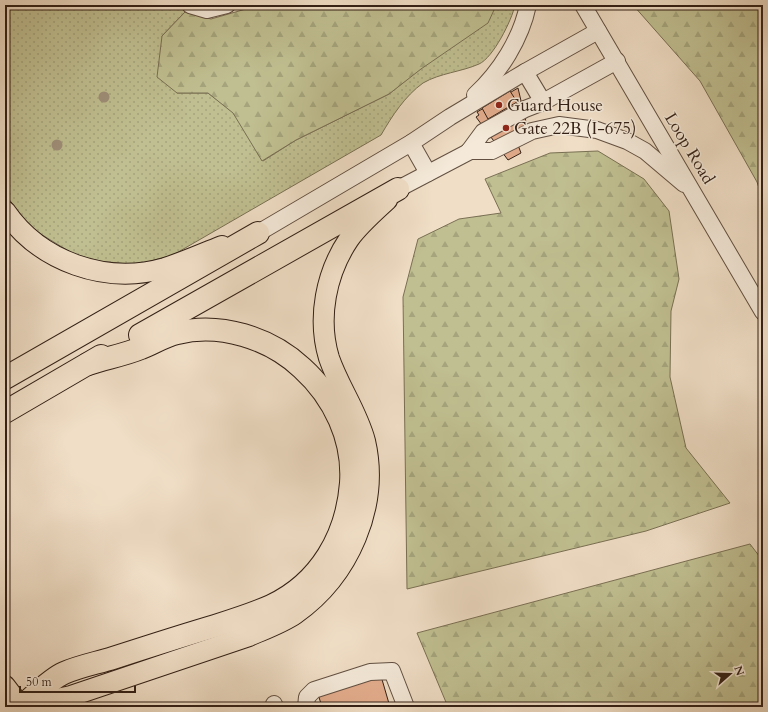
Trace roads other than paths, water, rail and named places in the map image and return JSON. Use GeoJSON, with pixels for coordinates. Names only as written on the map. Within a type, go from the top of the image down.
{"type":"FeatureCollection","features":[{"type":"Feature","properties":{"kind":"highway"},"geometry":{"type":"LineString","coordinates":[[5,412],[398,189]]}},
{"type":"Feature","properties":{"kind":"highway"},"geometry":{"type":"LineString","coordinates":[[5,378],[258,233]]}},
{"type":"Feature","properties":{"kind":"highway"},"geometry":{"type":"LineString","coordinates":[[21,707],[63,674],[235,619],[280,601],[304,585],[323,563],[332,550],[348,510],[351,462],[349,447],[339,417],[322,389],[310,375],[297,363],[271,346],[239,334],[207,330],[192,330],[162,337],[141,348],[88,364]]}},
{"type":"Feature","properties":{"kind":"main road"},"geometry":{"type":"LineString","coordinates":[[5,686],[21,707],[71,696],[249,636],[294,614],[313,600],[329,582],[343,563],[354,542],[362,520],[367,499],[368,480],[365,443],[360,425],[330,358],[325,340],[324,314],[327,287],[340,255],[350,239],[373,213],[398,189]]}},
{"type":"Feature","properties":{"kind":"main road"},"geometry":{"type":"LineString","coordinates":[[5,211],[21,231],[55,256],[94,271],[114,273],[135,273],[166,268],[258,233]]}},
{"type":"Feature","properties":{"kind":"street"},"geometry":{"type":"LineString","coordinates":[[190,5],[207,10],[227,5]]}},
{"type":"Feature","properties":{"kind":"street"},"geometry":{"type":"LineString","coordinates":[[450,117],[489,82],[496,72],[511,50],[521,27],[528,5]]}},
{"type":"Feature","properties":{"kind":"street","name":"Loop Road"},"geometry":{"type":"LineString","coordinates":[[583,5],[696,195],[763,312]]}},
{"type":"Feature","properties":{"kind":"street"},"geometry":{"type":"LineString","coordinates":[[258,233],[411,143],[450,117],[525,72],[598,31]]}},
{"type":"Feature","properties":{"kind":"street"},"geometry":{"type":"LineString","coordinates":[[469,151],[483,132],[525,109],[543,102],[617,61]]}},
{"type":"Feature","properties":{"kind":"street"},"geometry":{"type":"LineString","coordinates":[[525,72],[543,102]]}},
{"type":"Feature","properties":{"kind":"street"},"geometry":{"type":"LineString","coordinates":[[398,189],[528,121],[543,102]]}},
{"type":"Feature","properties":{"kind":"street"},"geometry":{"type":"LineString","coordinates":[[528,121],[597,130],[627,141],[645,151],[696,195]]}},
{"type":"Feature","properties":{"kind":"street"},"geometry":{"type":"LineString","coordinates":[[469,151],[492,151],[532,131],[559,126]]}},
{"type":"Feature","properties":{"kind":"street"},"geometry":{"type":"LineString","coordinates":[[411,143],[428,173]]}},
{"type":"Feature","properties":{"kind":"street"},"geometry":{"type":"LineString","coordinates":[[306,707],[307,697],[314,690],[370,672],[392,671],[406,707]]}},
{"type":"Feature","properties":{"kind":"place","name":"Guard House"},"geometry":{"type":"Point","coordinates":[499,105]}},
{"type":"Feature","properties":{"kind":"place","name":"Gate 22B (I-675)"},"geometry":{"type":"Point","coordinates":[506,128]}}]}
